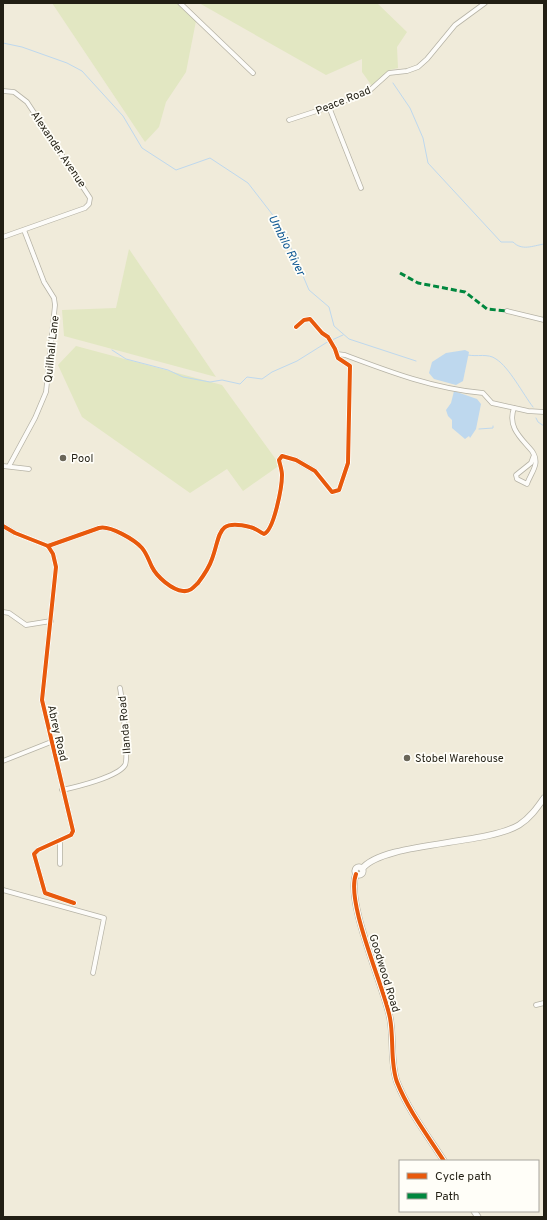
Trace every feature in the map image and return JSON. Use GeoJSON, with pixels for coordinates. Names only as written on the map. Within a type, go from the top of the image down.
{"type":"FeatureCollection","features":[{"type":"Feature","properties":{"kind":"street"},"geometry":{"type":"LineString","coordinates":[[180,3],[253,73]]}},
{"type":"Feature","properties":{"kind":"street","name":"Peace Road"},"geometry":{"type":"LineString","coordinates":[[289,120],[329,107],[372,90],[389,73],[407,71],[418,67],[426,61],[455,25],[485,3]]}},
{"type":"Feature","properties":{"kind":"street","name":"Alexander Avenue"},"geometry":{"type":"LineString","coordinates":[[3,91],[14,92],[27,102],[90,198],[89,204],[85,208],[3,237]]}},
{"type":"Feature","properties":{"kind":"street"},"geometry":{"type":"LineString","coordinates":[[329,107],[361,188]]}},
{"type":"Feature","properties":{"kind":"street","name":"Quillhall Lane"},"geometry":{"type":"LineString","coordinates":[[9,466],[46,394],[56,305],[54,298],[39,270],[24,230]]}},
{"type":"Feature","properties":{"kind":"street"},"geometry":{"type":"LineString","coordinates":[[507,311],[544,320]]}},
{"type":"Feature","properties":{"kind":"street"},"geometry":{"type":"LineString","coordinates":[[3,526],[15,534],[48,546],[100,528],[108,527],[142,547],[152,568],[159,577],[173,587],[184,591],[194,588],[206,573],[212,559],[218,534],[230,525],[249,526],[262,534],[267,533],[280,497],[282,475],[279,460],[283,456],[296,460],[315,471],[332,492],[335,493],[340,489],[348,464],[351,371],[349,364],[338,358],[328,337],[322,333],[310,319],[304,320],[296,327]]}},
{"type":"Feature","properties":{"kind":"street"},"geometry":{"type":"LineString","coordinates":[[337,354],[345,355],[405,377],[465,392],[484,394],[493,403],[514,408],[544,412]]}},
{"type":"Feature","properties":{"kind":"street"},"geometry":{"type":"LineString","coordinates":[[514,408],[511,421],[515,430],[534,455],[536,466],[527,484],[517,479],[516,476],[531,463],[534,455]]}},
{"type":"Feature","properties":{"kind":"street"},"geometry":{"type":"LineString","coordinates":[[3,466],[29,468]]}},
{"type":"Feature","properties":{"kind":"street","name":"Abrey Road"},"geometry":{"type":"LineString","coordinates":[[48,546],[53,554],[56,564],[42,696],[62,790],[73,831],[71,835],[38,850],[34,854],[44,892],[48,895],[74,903]]}},
{"type":"Feature","properties":{"kind":"street"},"geometry":{"type":"LineString","coordinates":[[3,612],[9,613],[26,625],[51,621]]}},
{"type":"Feature","properties":{"kind":"street","name":"Ilanda Road"},"geometry":{"type":"LineString","coordinates":[[62,790],[89,783],[118,771],[125,765],[126,752],[120,688]]}},
{"type":"Feature","properties":{"kind":"street"},"geometry":{"type":"LineString","coordinates":[[3,761],[51,742]]}},
{"type":"Feature","properties":{"kind":"street","name":"Goodwood Road"},"geometry":{"type":"LineString","coordinates":[[443,1160],[401,1093],[396,1080],[390,1019],[364,934],[354,895],[353,885],[356,874],[362,874],[362,869],[370,861],[379,858],[417,848],[488,835],[513,828],[531,815],[544,798]]}},
{"type":"Feature","properties":{"kind":"street"},"geometry":{"type":"LineString","coordinates":[[60,841],[60,864]]}},
{"type":"Feature","properties":{"kind":"street"},"geometry":{"type":"LineString","coordinates":[[3,890],[104,918],[94,973]]}},
{"type":"Feature","properties":{"kind":"street"},"geometry":{"type":"LineString","coordinates":[[536,1004],[544,1004]]}},
{"type":"Feature","properties":{"kind":"green space"},"geometry":{"type":"Polygon","coordinates":[[[52,3],[179,3],[196,21],[186,72],[166,102],[159,127],[145,142],[52,3]]]}},
{"type":"Feature","properties":{"kind":"green space"},"geometry":{"type":"Polygon","coordinates":[[[199,3],[377,3],[407,32],[397,47],[398,68],[390,70],[372,86],[362,72],[362,59],[326,75],[199,3]]]}},
{"type":"Feature","properties":{"kind":"green space"},"geometry":{"type":"Polygon","coordinates":[[[129,249],[216,377],[64,336],[62,310],[116,308],[129,249]]]}},
{"type":"Feature","properties":{"kind":"green space"},"geometry":{"type":"Polygon","coordinates":[[[76,346],[222,385],[280,465],[243,491],[227,469],[190,493],[82,417],[58,365],[76,346]]]}},
{"type":"Feature","properties":{"kind":"water"},"geometry":{"type":"Polygon","coordinates":[[[465,350],[469,352],[463,381],[456,385],[434,379],[429,373],[432,362],[446,353],[465,350]]]}},
{"type":"Feature","properties":{"kind":"water"},"geometry":{"type":"Polygon","coordinates":[[[454,391],[477,399],[481,404],[476,429],[470,438],[469,436],[465,439],[452,428],[452,420],[448,416],[446,410],[451,403],[454,391]]]}},
{"type":"Feature","properties":{"kind":"waterway","name":"Umbilo River"},"geometry":{"type":"LineString","coordinates":[[3,43],[22,47],[67,63],[82,71],[123,116],[142,148],[176,170],[210,158],[248,183],[272,214],[292,250],[309,290],[329,307],[334,326],[349,339],[416,361]]}},
{"type":"Feature","properties":{"kind":"waterway"},"geometry":{"type":"LineString","coordinates":[[393,83],[410,108],[423,138],[428,163],[501,242],[513,242],[516,245],[524,247],[544,244]]}},
{"type":"Feature","properties":{"kind":"waterway"},"geometry":{"type":"LineString","coordinates":[[332,340],[343,335]]}},
{"type":"Feature","properties":{"kind":"waterway"},"geometry":{"type":"LineString","coordinates":[[112,350],[126,359],[168,370],[183,377],[210,382],[222,380],[240,384],[247,377],[262,379],[272,372],[297,361],[329,341]]}},
{"type":"Feature","properties":{"kind":"waterway","name":"Umbilo River"},"geometry":{"type":"LineString","coordinates":[[468,355],[490,356],[496,359],[511,374],[533,407]]}},
{"type":"Feature","properties":{"kind":"waterway","name":"Umbilo River"},"geometry":{"type":"LineString","coordinates":[[536,418],[538,422],[544,426]]}},
{"type":"Feature","properties":{"kind":"waterway","name":"Umbilo River"},"geometry":{"type":"LineString","coordinates":[[479,429],[493,428],[493,426]]}},
{"type":"Feature","properties":{"kind":"marked path"},"geometry":{"type":"LineString","coordinates":[[400,273],[418,283],[465,292],[487,309],[507,311]]}},
{"type":"Feature","properties":{"kind":"cycle path"},"geometry":{"type":"LineString","coordinates":[[48,546],[99,528],[116,531],[128,537],[142,548],[154,571],[161,579],[174,588],[188,591],[198,583],[206,571],[212,559],[219,536],[225,527],[239,525],[256,529],[264,534],[268,531],[274,517],[281,489],[282,475],[279,460],[282,456],[296,460],[315,471],[332,492],[339,490],[348,463],[350,366],[338,358],[328,337],[322,333],[310,319],[304,320],[296,327]]}},
{"type":"Feature","properties":{"kind":"cycle path"},"geometry":{"type":"LineString","coordinates":[[3,526],[15,533],[48,546],[53,554],[56,567],[42,700],[73,831],[71,835],[38,850],[34,854],[45,893],[74,903]]}},
{"type":"Feature","properties":{"kind":"cycle path"},"geometry":{"type":"LineString","coordinates":[[356,874],[354,887],[356,904],[360,923],[390,1018],[393,1059],[397,1082],[412,1113],[443,1160]]}},
{"type":"Feature","properties":{"kind":"place","name":"Pool"},"geometry":{"type":"Point","coordinates":[63,458]}},
{"type":"Feature","properties":{"kind":"place","name":"Stobel Warehouse"},"geometry":{"type":"Point","coordinates":[407,758]}}]}
